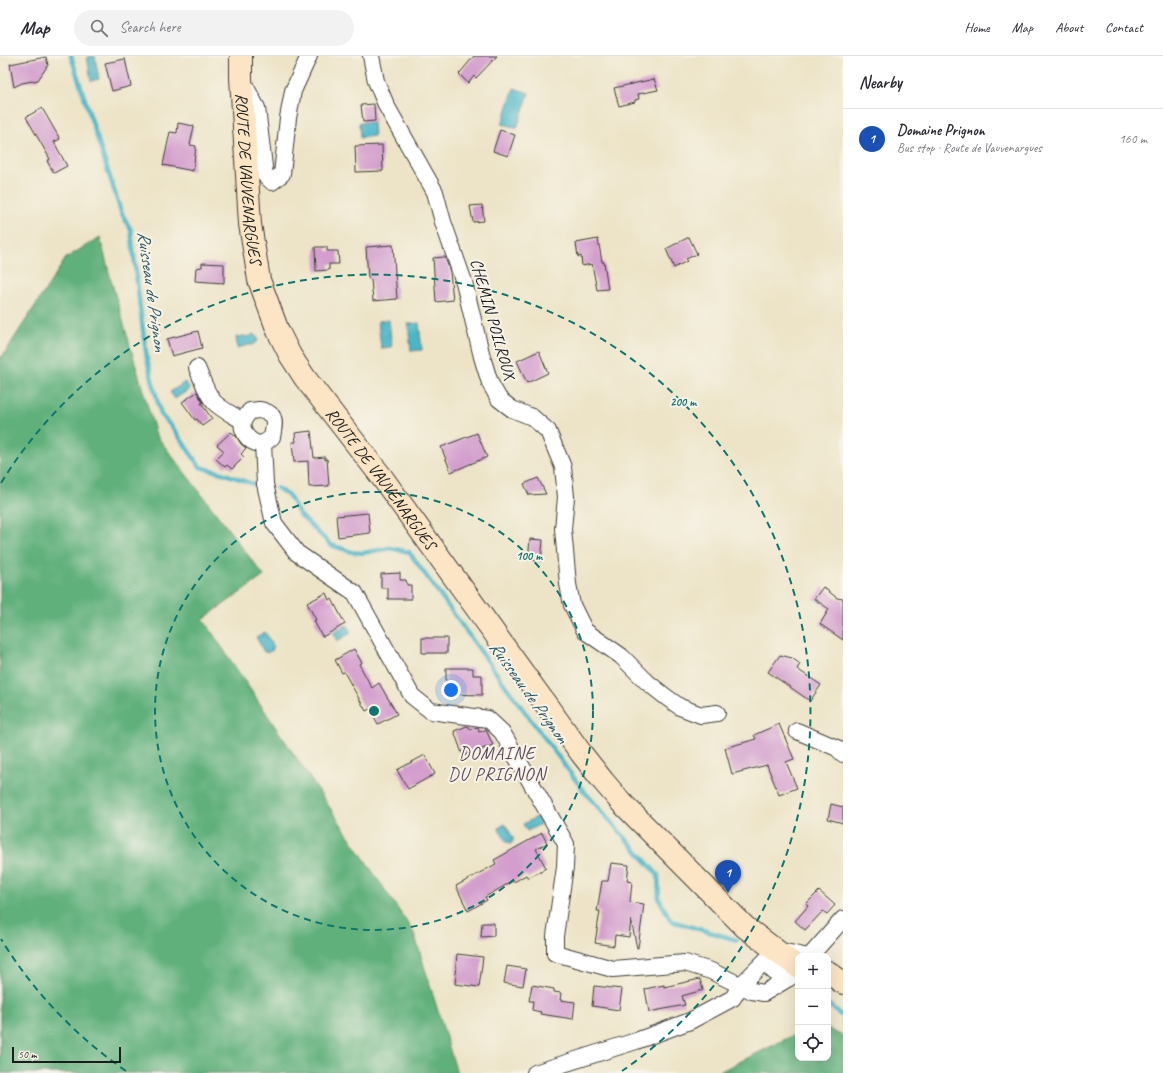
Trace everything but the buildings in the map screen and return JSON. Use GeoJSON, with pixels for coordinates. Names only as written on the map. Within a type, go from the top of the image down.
{"type":"FeatureCollection","features":[{"type":"Feature","properties":{"kind":"main road","name":"ROUTE DE VAUVENARGUES"},"geometry":{"type":"LineString","coordinates":[[241,56],[250,224],[259,280],[278,331],[290,355],[305,378],[381,476],[581,753],[603,781],[621,802],[662,841],[746,927],[771,955],[795,972]]}},
{"type":"Feature","properties":{"kind":"main road","name":"ROUTE DE VAUVENARGUES"},"geometry":{"type":"LineString","coordinates":[[662,841],[805,953]]}},
{"type":"Feature","properties":{"kind":"main road"},"geometry":{"type":"LineString","coordinates":[[831,974],[843,983]]}},
{"type":"Feature","properties":{"kind":"main road"},"geometry":{"type":"LineString","coordinates":[[831,991],[843,1000]]}},
{"type":"Feature","properties":{"kind":"street"},"geometry":{"type":"LineString","coordinates":[[241,78],[257,108],[265,175],[272,182],[282,174],[288,118],[293,90],[309,56]]}},
{"type":"Feature","properties":{"kind":"street","name":"CHEMIN POILROUX"},"geometry":{"type":"LineString","coordinates":[[371,56],[376,81],[387,107],[435,192],[443,222],[464,282],[482,357],[490,383],[499,399],[512,409],[532,417],[548,431],[563,467],[566,497],[563,529],[568,584],[572,605],[585,631],[621,656],[653,687],[680,706],[701,715],[717,713]]}},
{"type":"Feature","properties":{"kind":"street"},"geometry":{"type":"LineString","coordinates":[[197,368],[214,401],[228,413],[243,421]]}},
{"type":"Feature","properties":{"kind":"street"},"geometry":{"type":"LineString","coordinates":[[259,410],[267,412],[273,418],[275,425],[272,437],[263,443],[256,443],[245,436],[243,421],[250,411],[259,410]]}},
{"type":"Feature","properties":{"kind":"street"},"geometry":{"type":"LineString","coordinates":[[263,443],[265,484],[274,523],[297,553],[355,593],[412,696],[431,711],[488,719],[502,732],[566,844],[565,867],[555,936],[555,953],[613,969],[685,962],[711,971],[752,992],[764,993],[795,972]]}},
{"type":"Feature","properties":{"kind":"street"},"geometry":{"type":"LineString","coordinates":[[797,731],[837,748],[843,754]]}},
{"type":"Feature","properties":{"kind":"street"},"geometry":{"type":"LineString","coordinates":[[812,953],[843,919]]}},
{"type":"Feature","properties":{"kind":"street"},"geometry":{"type":"LineString","coordinates":[[535,1073],[636,1041],[690,1021],[733,998],[740,986],[771,955],[795,956]]}},
{"type":"Feature","properties":{"kind":"green space"},"geometry":{"type":"Polygon","coordinates":[[[100,237],[156,435],[264,576],[203,619],[414,933],[457,1073],[0,1073],[0,357],[2,357],[66,258],[100,237]]]}},
{"type":"Feature","properties":{"kind":"green space"},"geometry":{"type":"Polygon","coordinates":[[[831,1030],[843,1036],[843,1073],[717,1073],[795,1034],[795,1061],[831,1061],[831,1030]]]}},
{"type":"Feature","properties":{"kind":"water"},"geometry":{"type":"Polygon","coordinates":[[[95,56],[99,79],[91,81],[87,57],[95,56]]]}},
{"type":"Feature","properties":{"kind":"water"},"geometry":{"type":"Polygon","coordinates":[[[514,88],[529,93],[517,128],[502,124],[514,88]]]}},
{"type":"Feature","properties":{"kind":"water"},"geometry":{"type":"Polygon","coordinates":[[[373,122],[374,136],[360,138],[359,123],[373,122]]]}},
{"type":"Feature","properties":{"kind":"water"},"geometry":{"type":"Polygon","coordinates":[[[389,320],[392,347],[381,348],[378,321],[389,320]]]}},
{"type":"Feature","properties":{"kind":"water"},"geometry":{"type":"Polygon","coordinates":[[[419,323],[422,350],[411,351],[408,324],[419,323]]]}},
{"type":"Feature","properties":{"kind":"water"},"geometry":{"type":"Polygon","coordinates":[[[253,334],[258,340],[256,343],[237,348],[236,337],[249,337],[253,334]]]}},
{"type":"Feature","properties":{"kind":"water"},"geometry":{"type":"Polygon","coordinates":[[[185,382],[190,389],[175,399],[170,392],[185,382]]]}},
{"type":"Feature","properties":{"kind":"water"},"geometry":{"type":"Polygon","coordinates":[[[347,625],[351,633],[337,641],[333,633],[347,625]]]}},
{"type":"Feature","properties":{"kind":"water"},"geometry":{"type":"Polygon","coordinates":[[[265,632],[274,647],[272,648],[273,650],[267,653],[264,652],[256,637],[265,632]]]}},
{"type":"Feature","properties":{"kind":"water"},"geometry":{"type":"Polygon","coordinates":[[[537,817],[541,824],[527,831],[523,824],[537,817]]]}},
{"type":"Feature","properties":{"kind":"water"},"geometry":{"type":"Polygon","coordinates":[[[505,824],[514,839],[510,844],[508,842],[507,843],[498,828],[505,824]]]}},
{"type":"Feature","properties":{"kind":"waterway","name":"Ruisseau de Prignon"},"geometry":{"type":"LineString","coordinates":[[71,56],[121,212],[131,230],[147,359],[161,415],[173,428],[200,467],[256,485]]}},
{"type":"Feature","properties":{"kind":"waterway","name":"Ruisseau de Prignon"},"geometry":{"type":"LineString","coordinates":[[277,488],[289,496],[299,514],[331,545],[352,552],[363,553],[390,548],[409,552],[583,790],[658,875],[659,899],[671,921],[737,940]]}},
{"type":"Feature","properties":{"kind":"waterway","name":"Ruisseau de Prignon"},"geometry":{"type":"LineString","coordinates":[[831,1007],[843,1017]]}},
{"type":"Feature","properties":{"kind":"place","name":"Domaine Prignon"},"geometry":{"type":"Point","coordinates":[728,893]}},
{"type":"Feature","properties":{"kind":"district","name":"DOMAINE DU PRIGNON"},"geometry":{"type":"Point","coordinates":[497,763]}}]}
